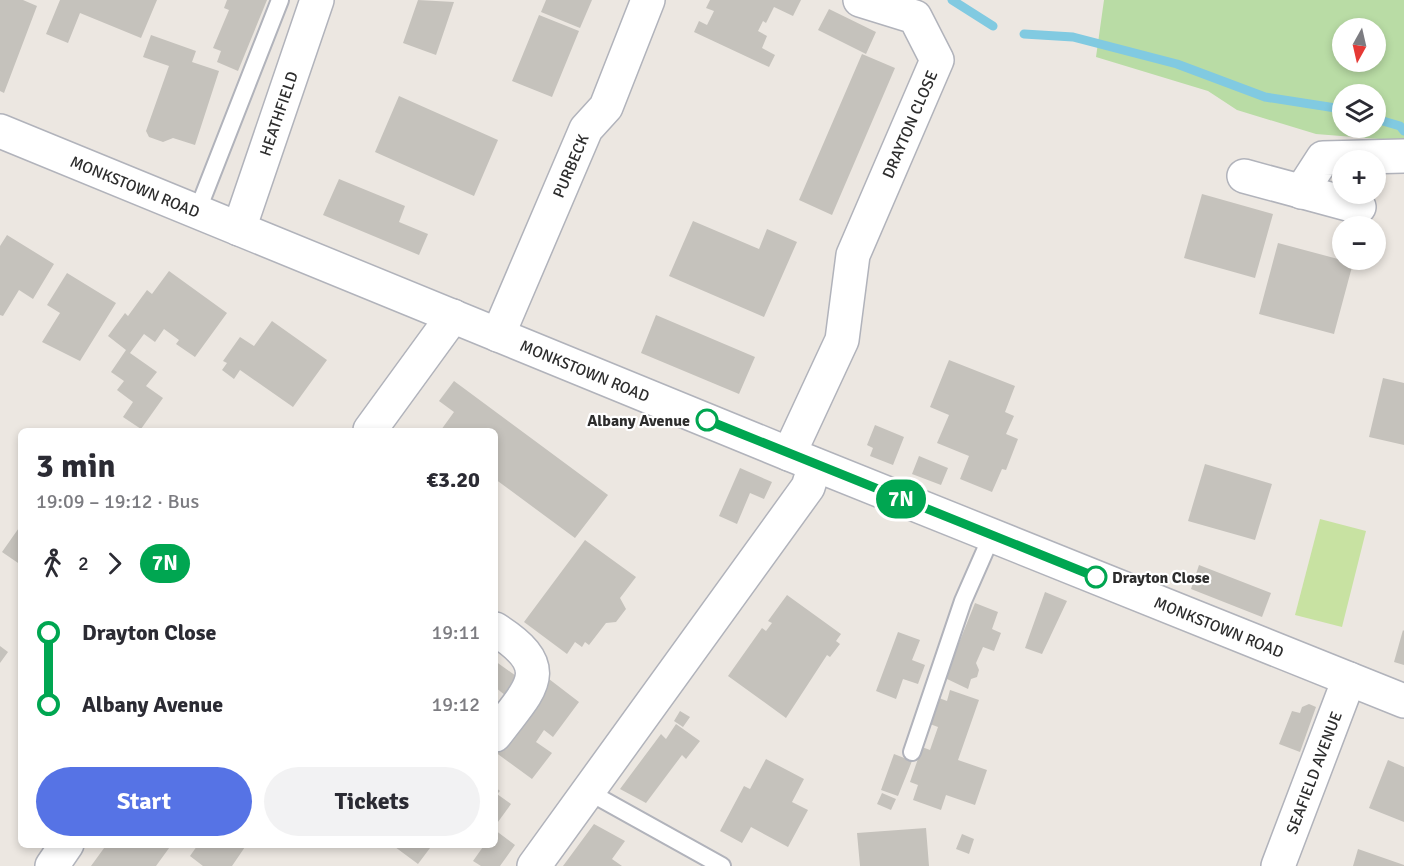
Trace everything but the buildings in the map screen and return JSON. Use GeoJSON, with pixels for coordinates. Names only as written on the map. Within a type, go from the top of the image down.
{"type":"FeatureCollection","features":[{"type":"Feature","properties":{"kind":"street","name":"HEATHFIELD"},"geometry":{"type":"LineString","coordinates":[[239,229],[317,0]]}},
{"type":"Feature","properties":{"kind":"street","name":"PURBECK"},"geometry":{"type":"LineString","coordinates":[[498,335],[586,129],[606,107],[648,0]]}},
{"type":"Feature","properties":{"kind":"street","name":"DRAYTON CLOSE"},"geometry":{"type":"LineString","coordinates":[[802,459],[842,339],[853,255],[937,60],[915,17],[860,0]]}},
{"type":"Feature","properties":{"kind":"street","name":"MONKSTOWN ROAD"},"geometry":{"type":"LineString","coordinates":[[0,131],[802,459],[1404,701]]}},
{"type":"Feature","properties":{"kind":"street"},"geometry":{"type":"LineString","coordinates":[[1300,192],[1323,158],[1404,156]]}},
{"type":"Feature","properties":{"kind":"street"},"geometry":{"type":"LineString","coordinates":[[1244,176],[1359,207]]}},
{"type":"Feature","properties":{"kind":"street"},"geometry":{"type":"LineString","coordinates":[[371,428],[453,316]]}},
{"type":"Feature","properties":{"kind":"street"},"geometry":{"type":"LineString","coordinates":[[534,866],[808,487],[802,459]]}},
{"type":"Feature","properties":{"kind":"street"},"geometry":{"type":"LineString","coordinates":[[498,630],[527,654],[534,669],[532,686],[498,731]]}},
{"type":"Feature","properties":{"kind":"street","name":"SEAFIELD AVENUE"},"geometry":{"type":"LineString","coordinates":[[1278,866],[1349,679]]}},
{"type":"Feature","properties":{"kind":"street"},"geometry":{"type":"LineString","coordinates":[[52,866],[65,848]]}},
{"type":"Feature","properties":{"kind":"lane"},"geometry":{"type":"LineString","coordinates":[[196,212],[280,0]]}},
{"type":"Feature","properties":{"kind":"lane"},"geometry":{"type":"LineString","coordinates":[[912,752],[963,601],[992,536]]}},
{"type":"Feature","properties":{"kind":"lane"},"geometry":{"type":"LineString","coordinates":[[589,792],[722,866]]}},
{"type":"Feature","properties":{"kind":"green space"},"geometry":{"type":"Polygon","coordinates":[[[1104,0],[1404,0],[1404,141],[1366,138],[1386,138],[1386,84],[1332,84],[1332,135],[1316,134],[1237,110],[1208,91],[1096,57],[1104,0]]]}},
{"type":"Feature","properties":{"kind":"green space"},"geometry":{"type":"Polygon","coordinates":[[[1320,519],[1366,531],[1342,627],[1295,615],[1320,519]]]}},
{"type":"Feature","properties":{"kind":"waterway"},"geometry":{"type":"LineString","coordinates":[[952,0],[993,26]]}},
{"type":"Feature","properties":{"kind":"waterway"},"geometry":{"type":"LineString","coordinates":[[1024,34],[1073,37],[1177,64],[1265,97],[1332,107]]}},
{"type":"Feature","properties":{"kind":"waterway"},"geometry":{"type":"LineString","coordinates":[[1386,122],[1400,126],[1404,131]]}},
{"type":"Feature","properties":{"kind":"bus line","name":"7N"},"geometry":{"type":"LineString","coordinates":[[707,420],[1096,577]]}},
{"type":"Feature","properties":{"kind":"place","name":"Albany Avenue"},"geometry":{"type":"Point","coordinates":[707,420]}},
{"type":"Feature","properties":{"kind":"place","name":"Drayton Close"},"geometry":{"type":"Point","coordinates":[1096,577]}}]}
